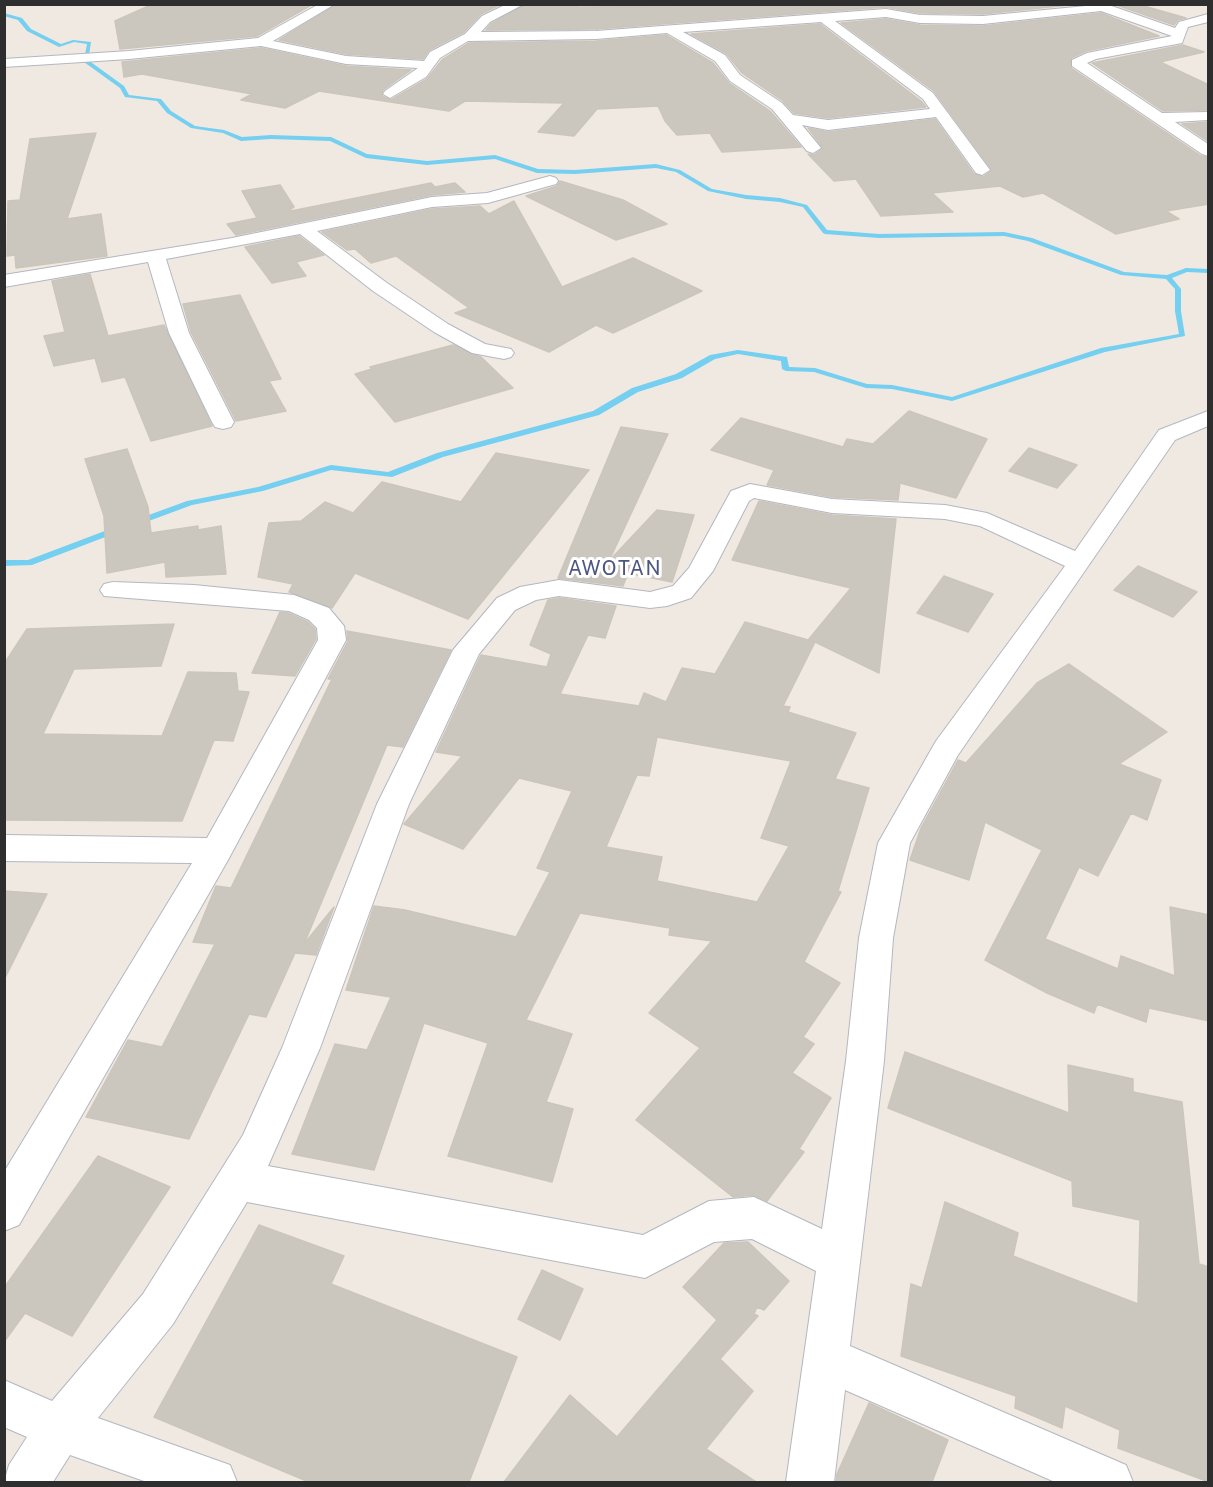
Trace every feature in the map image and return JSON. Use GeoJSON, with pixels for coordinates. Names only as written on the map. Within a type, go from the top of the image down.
{"type":"FeatureCollection","features":[{"type":"Feature","properties":{"kind":"street"},"geometry":{"type":"LineString","coordinates":[[261,42],[329,4]]}},
{"type":"Feature","properties":{"kind":"street"},"geometry":{"type":"LineString","coordinates":[[390,94],[421,74],[435,55],[469,37],[486,19],[518,4]]}},
{"type":"Feature","properties":{"kind":"street"},"geometry":{"type":"LineString","coordinates":[[1023,4],[1037,14]]}},
{"type":"Feature","properties":{"kind":"street"},"geometry":{"type":"LineString","coordinates":[[469,37],[596,35],[821,16],[886,13],[920,19],[964,20],[1107,8],[1180,34]]}},
{"type":"Feature","properties":{"kind":"street"},"geometry":{"type":"LineString","coordinates":[[663,12],[664,29]]}},
{"type":"Feature","properties":{"kind":"street"},"geometry":{"type":"LineString","coordinates":[[821,16],[928,96],[942,112],[982,170]]}},
{"type":"Feature","properties":{"kind":"street"},"geometry":{"type":"LineString","coordinates":[[1209,18],[1183,25],[1177,40],[1092,56],[1077,63],[1209,151]]}},
{"type":"Feature","properties":{"kind":"street"},"geometry":{"type":"LineString","coordinates":[[664,29],[720,58],[735,78],[763,94],[790,119],[813,148]]}},
{"type":"Feature","properties":{"kind":"street"},"geometry":{"type":"LineString","coordinates":[[4,63],[129,55],[261,42],[346,60],[428,64]]}},
{"type":"Feature","properties":{"kind":"street"},"geometry":{"type":"LineString","coordinates":[[790,119],[828,125],[942,112]]}},
{"type":"Feature","properties":{"kind":"street"},"geometry":{"type":"LineString","coordinates":[[1160,118],[1209,116]]}},
{"type":"Feature","properties":{"kind":"street"},"geometry":{"type":"LineString","coordinates":[[4,281],[156,257],[432,202],[488,198],[549,181]]}},
{"type":"Feature","properties":{"kind":"street"},"geometry":{"type":"LineString","coordinates":[[304,229],[380,287],[441,328],[479,349],[504,352]]}},
{"type":"Feature","properties":{"kind":"street"},"geometry":{"type":"LineString","coordinates":[[156,257],[179,333],[223,422]]}},
{"type":"Feature","properties":{"kind":"street"},"geometry":{"type":"LineString","coordinates":[[810,1482],[865,1060],[876,938],[894,843],[947,749],[1078,562],[1106,526],[1167,435],[1209,418]]}},
{"type":"Feature","properties":{"kind":"street"},"geometry":{"type":"LineString","coordinates":[[26,1482],[60,1428],[158,1309],[257,1148],[301,1048],[393,804],[467,650],[506,604],[529,592],[558,588],[650,600],[667,598],[682,592],[700,571],[739,496],[750,491],[832,506],[945,512],[987,520],[1078,562]]}},
{"type":"Feature","properties":{"kind":"street"},"geometry":{"type":"LineString","coordinates":[[4,1211],[216,851],[332,640],[330,626],[319,614],[294,603],[194,593],[113,590]]}},
{"type":"Feature","properties":{"kind":"street"},"geometry":{"type":"LineString","coordinates":[[4,848],[216,851]]}},
{"type":"Feature","properties":{"kind":"street"},"geometry":{"type":"LineString","coordinates":[[237,1180],[560,1239],[645,1257],[709,1222],[754,1218],[839,1260]]}},
{"type":"Feature","properties":{"kind":"street"},"geometry":{"type":"LineString","coordinates":[[825,1358],[1108,1482]]}},
{"type":"Feature","properties":{"kind":"street"},"geometry":{"type":"LineString","coordinates":[[4,1403],[60,1428],[213,1482]]}},
{"type":"Feature","properties":{"kind":"building"},"geometry":{"type":"Polygon","coordinates":[[[153,4],[313,4],[257,36],[120,49],[115,21],[153,4]]]}},
{"type":"Feature","properties":{"kind":"building"},"geometry":{"type":"Polygon","coordinates":[[[337,4],[501,4],[481,14],[464,32],[429,50],[423,59],[346,54],[279,40],[337,4]]]}},
{"type":"Feature","properties":{"kind":"building"},"geometry":{"type":"Polygon","coordinates":[[[526,4],[579,4],[577,7],[1078,4],[983,14],[920,13],[886,7],[596,29],[486,30],[491,24],[526,4]]]}},
{"type":"Feature","properties":{"kind":"building"},"geometry":{"type":"Polygon","coordinates":[[[1114,4],[1137,4],[1186,18],[1178,20],[1174,25],[1114,4]]]}},
{"type":"Feature","properties":{"kind":"building"},"geometry":{"type":"Polygon","coordinates":[[[1101,13],[1159,36],[1086,51],[1071,58],[1071,68],[1201,156],[1209,158],[1209,204],[1166,211],[1179,219],[1116,234],[1043,193],[1023,197],[1000,186],[932,193],[953,212],[881,216],[856,179],[834,181],[808,154],[814,155],[823,148],[808,128],[828,132],[935,119],[974,174],[983,177],[992,170],[934,91],[841,23],[886,19],[920,25],[983,26],[1101,13]]]}},
{"type":"Feature","properties":{"kind":"building"},"geometry":{"type":"Polygon","coordinates":[[[820,24],[926,107],[828,118],[794,113],[783,101],[742,73],[726,53],[691,34],[820,24]]]}},
{"type":"Feature","properties":{"kind":"building"},"geometry":{"type":"Polygon","coordinates":[[[666,35],[713,63],[729,83],[770,111],[801,147],[722,152],[710,133],[677,135],[665,121],[658,106],[597,109],[574,136],[538,132],[564,103],[465,101],[449,111],[319,91],[285,108],[241,100],[252,94],[142,74],[124,77],[122,62],[261,48],[346,66],[411,70],[383,90],[382,96],[391,100],[427,79],[442,60],[469,43],[596,41],[666,35]]]}},
{"type":"Feature","properties":{"kind":"building"},"geometry":{"type":"Polygon","coordinates":[[[1183,45],[1204,52],[1160,62],[1209,85],[1209,110],[1163,111],[1092,63],[1183,45]]]}},
{"type":"Feature","properties":{"kind":"building"},"geometry":{"type":"Polygon","coordinates":[[[1208,122],[1209,142],[1182,124],[1208,122]]]}},
{"type":"Feature","properties":{"kind":"building"},"geometry":{"type":"Polygon","coordinates":[[[96,133],[67,219],[101,214],[107,256],[16,268],[15,255],[7,256],[8,201],[20,200],[30,139],[96,133]]]}},
{"type":"Feature","properties":{"kind":"building"},"geometry":{"type":"Polygon","coordinates":[[[560,181],[623,200],[667,224],[616,240],[526,196],[557,186],[560,181]]]}},
{"type":"Feature","properties":{"kind":"building"},"geometry":{"type":"Polygon","coordinates":[[[431,183],[435,187],[455,183],[465,192],[432,195],[236,235],[227,224],[257,218],[242,191],[280,185],[294,207],[286,212],[431,183]]]}},
{"type":"Feature","properties":{"kind":"building"},"geometry":{"type":"Polygon","coordinates":[[[514,201],[562,287],[633,258],[702,291],[613,333],[596,325],[549,352],[455,313],[469,308],[396,256],[371,263],[355,249],[347,250],[322,232],[432,209],[480,206],[489,214],[514,201]]]}},
{"type":"Feature","properties":{"kind":"building"},"geometry":{"type":"Polygon","coordinates":[[[299,236],[324,255],[296,262],[306,276],[272,283],[245,247],[299,236]]]}},
{"type":"Feature","properties":{"kind":"building"},"geometry":{"type":"Polygon","coordinates":[[[90,274],[108,336],[164,325],[212,426],[151,441],[125,377],[102,382],[95,358],[54,366],[44,336],[65,332],[52,281],[90,274]]]}},
{"type":"Feature","properties":{"kind":"building"},"geometry":{"type":"Polygon","coordinates":[[[240,295],[281,379],[269,381],[286,411],[236,421],[191,332],[183,304],[240,295]]]}},
{"type":"Feature","properties":{"kind":"building"},"geometry":{"type":"Polygon","coordinates":[[[453,345],[481,357],[513,388],[395,422],[355,374],[372,369],[370,367],[453,345]]]}},
{"type":"Feature","properties":{"kind":"building"},"geometry":{"type":"Polygon","coordinates":[[[909,411],[987,439],[956,498],[900,483],[898,500],[832,497],[767,485],[774,470],[711,450],[741,418],[843,447],[847,439],[873,444],[909,411]]]}},
{"type":"Feature","properties":{"kind":"building"},"geometry":{"type":"Polygon","coordinates":[[[621,427],[668,434],[609,561],[657,510],[694,515],[672,582],[628,573],[623,586],[558,578],[621,427]]]}},
{"type":"Feature","properties":{"kind":"building"},"geometry":{"type":"Polygon","coordinates":[[[1029,448],[1077,465],[1057,488],[1009,471],[1029,448]]]}},
{"type":"Feature","properties":{"kind":"building"},"geometry":{"type":"Polygon","coordinates":[[[127,449],[148,507],[151,533],[198,526],[198,530],[221,526],[226,574],[166,577],[165,562],[107,573],[104,516],[85,459],[127,449]]]}},
{"type":"Feature","properties":{"kind":"building"},"geometry":{"type":"Polygon","coordinates":[[[496,453],[589,470],[468,619],[355,573],[332,608],[289,592],[293,584],[258,577],[269,523],[301,521],[325,502],[353,513],[382,482],[461,502],[496,453]]]}},
{"type":"Feature","properties":{"kind":"building"},"geometry":{"type":"Polygon","coordinates":[[[759,501],[832,515],[896,519],[879,673],[809,639],[851,588],[732,560],[759,501]]]}},
{"type":"Feature","properties":{"kind":"building"},"geometry":{"type":"Polygon","coordinates":[[[1138,566],[1197,592],[1173,617],[1114,590],[1138,566]]]}},
{"type":"Feature","properties":{"kind":"building"},"geometry":{"type":"Polygon","coordinates":[[[944,576],[993,594],[968,632],[917,613],[944,576]]]}},
{"type":"Feature","properties":{"kind":"building"},"geometry":{"type":"Polygon","coordinates":[[[559,598],[616,606],[605,638],[588,635],[560,694],[639,706],[644,693],[666,702],[682,668],[715,674],[745,622],[815,642],[783,706],[790,707],[788,712],[856,733],[835,779],[869,788],[838,891],[841,892],[804,962],[840,983],[803,1037],[814,1044],[792,1073],[831,1098],[799,1149],[804,1152],[767,1201],[754,1195],[733,1197],[636,1120],[700,1048],[649,1013],[712,941],[669,935],[670,928],[580,913],[526,1020],[572,1034],[546,1102],[573,1109],[552,1182],[448,1156],[488,1043],[424,1023],[374,1170],[292,1154],[335,1044],[367,1050],[391,997],[346,990],[374,906],[405,910],[516,937],[550,872],[537,868],[572,791],[519,778],[463,849],[404,824],[462,756],[436,752],[481,655],[547,667],[551,654],[530,645],[548,600],[559,598]],[[657,737],[649,776],[637,775],[606,847],[662,857],[657,881],[757,902],[789,846],[761,838],[791,761],[657,737]]]}},
{"type":"Feature","properties":{"kind":"building"},"geometry":{"type":"Polygon","coordinates":[[[280,612],[308,622],[315,629],[316,639],[295,676],[252,673],[280,612]]]}},
{"type":"Feature","properties":{"kind":"building"},"geometry":{"type":"Polygon","coordinates":[[[174,624],[161,666],[74,669],[43,734],[162,736],[188,672],[236,673],[238,691],[249,692],[233,741],[214,740],[182,821],[4,820],[4,664],[27,629],[174,624]]]}},
{"type":"Feature","properties":{"kind":"building"},"geometry":{"type":"Polygon","coordinates":[[[347,631],[451,650],[403,747],[387,745],[304,944],[334,907],[316,955],[295,953],[266,1017],[249,1014],[189,1139],[86,1117],[128,1040],[162,1047],[215,944],[193,942],[216,886],[231,888],[332,679],[328,679],[348,641],[347,631]]]}},
{"type":"Feature","properties":{"kind":"building"},"geometry":{"type":"Polygon","coordinates":[[[1069,664],[1167,732],[1119,764],[1161,780],[1147,820],[1131,813],[1098,876],[1079,867],[1045,939],[1118,969],[1121,956],[1175,976],[1170,907],[1209,915],[1209,1021],[1149,1008],[1146,1022],[1097,1004],[1094,1013],[1047,993],[985,960],[1042,850],[985,822],[969,880],[910,860],[921,828],[958,760],[966,763],[1037,683],[1069,664]]]}},
{"type":"Feature","properties":{"kind":"building"},"geometry":{"type":"Polygon","coordinates":[[[4,891],[47,894],[4,980],[4,891]]]}},
{"type":"Feature","properties":{"kind":"building"},"geometry":{"type":"Polygon","coordinates":[[[905,1052],[1069,1113],[1068,1065],[1133,1079],[1133,1092],[1182,1102],[1199,1264],[1209,1267],[1209,1482],[1118,1448],[1120,1430],[1065,1406],[1062,1428],[1015,1408],[1016,1396],[901,1356],[911,1284],[922,1288],[945,1202],[1018,1233],[1013,1256],[1138,1304],[1140,1220],[1073,1206],[1072,1181],[888,1108],[905,1052]]]}},
{"type":"Feature","properties":{"kind":"building"},"geometry":{"type":"Polygon","coordinates":[[[98,1156],[170,1187],[72,1336],[25,1313],[4,1342],[4,1288],[98,1156]]]}},
{"type":"Feature","properties":{"kind":"building"},"geometry":{"type":"Polygon","coordinates":[[[259,1225],[344,1256],[331,1284],[517,1357],[469,1482],[309,1482],[154,1417],[259,1225]]]}},
{"type":"Feature","properties":{"kind":"building"},"geometry":{"type":"Polygon","coordinates":[[[748,1242],[789,1281],[764,1310],[757,1307],[754,1314],[758,1316],[720,1359],[753,1391],[706,1449],[756,1482],[504,1482],[570,1395],[617,1437],[717,1320],[683,1287],[724,1243],[748,1242]]]}},
{"type":"Feature","properties":{"kind":"building"},"geometry":{"type":"Polygon","coordinates":[[[542,1270],[583,1289],[560,1340],[518,1319],[542,1270]]]}},
{"type":"Feature","properties":{"kind":"building"},"geometry":{"type":"Polygon","coordinates":[[[869,1403],[948,1440],[932,1482],[836,1482],[837,1474],[869,1403]]]}},
{"type":"Feature","properties":{"kind":"waterway"},"geometry":{"type":"LineString","coordinates":[[4,14],[20,19],[29,30],[61,46],[73,41],[89,43],[87,55]]}},
{"type":"Feature","properties":{"kind":"waterway"},"geometry":{"type":"LineString","coordinates":[[86,61],[122,87],[127,96],[159,100],[169,112],[193,127],[224,132],[241,139],[271,137],[331,139],[366,156],[427,163],[495,157],[537,171],[575,172],[656,166],[678,171],[710,190],[805,206],[825,232],[879,236],[1004,234],[1030,239],[1123,274],[1168,277]]}},
{"type":"Feature","properties":{"kind":"waterway"},"geometry":{"type":"LineString","coordinates":[[1168,277],[1186,270],[1208,271]]}},
{"type":"Feature","properties":{"kind":"waterway"},"geometry":{"type":"LineString","coordinates":[[138,522],[190,503],[260,489],[331,467],[389,475],[440,455],[596,413],[635,390],[679,376],[713,357],[738,352],[784,359],[786,369],[815,370],[866,386],[892,387],[952,399],[1104,350],[1183,335],[1178,311],[1178,289],[1168,277]]}},
{"type":"Feature","properties":{"kind":"waterway"},"geometry":{"type":"LineString","coordinates":[[4,563],[29,563],[118,529]]}},
{"type":"Feature","properties":{"kind":"district","name":"AWOTAN"},"geometry":{"type":"Point","coordinates":[615,569]}}]}
